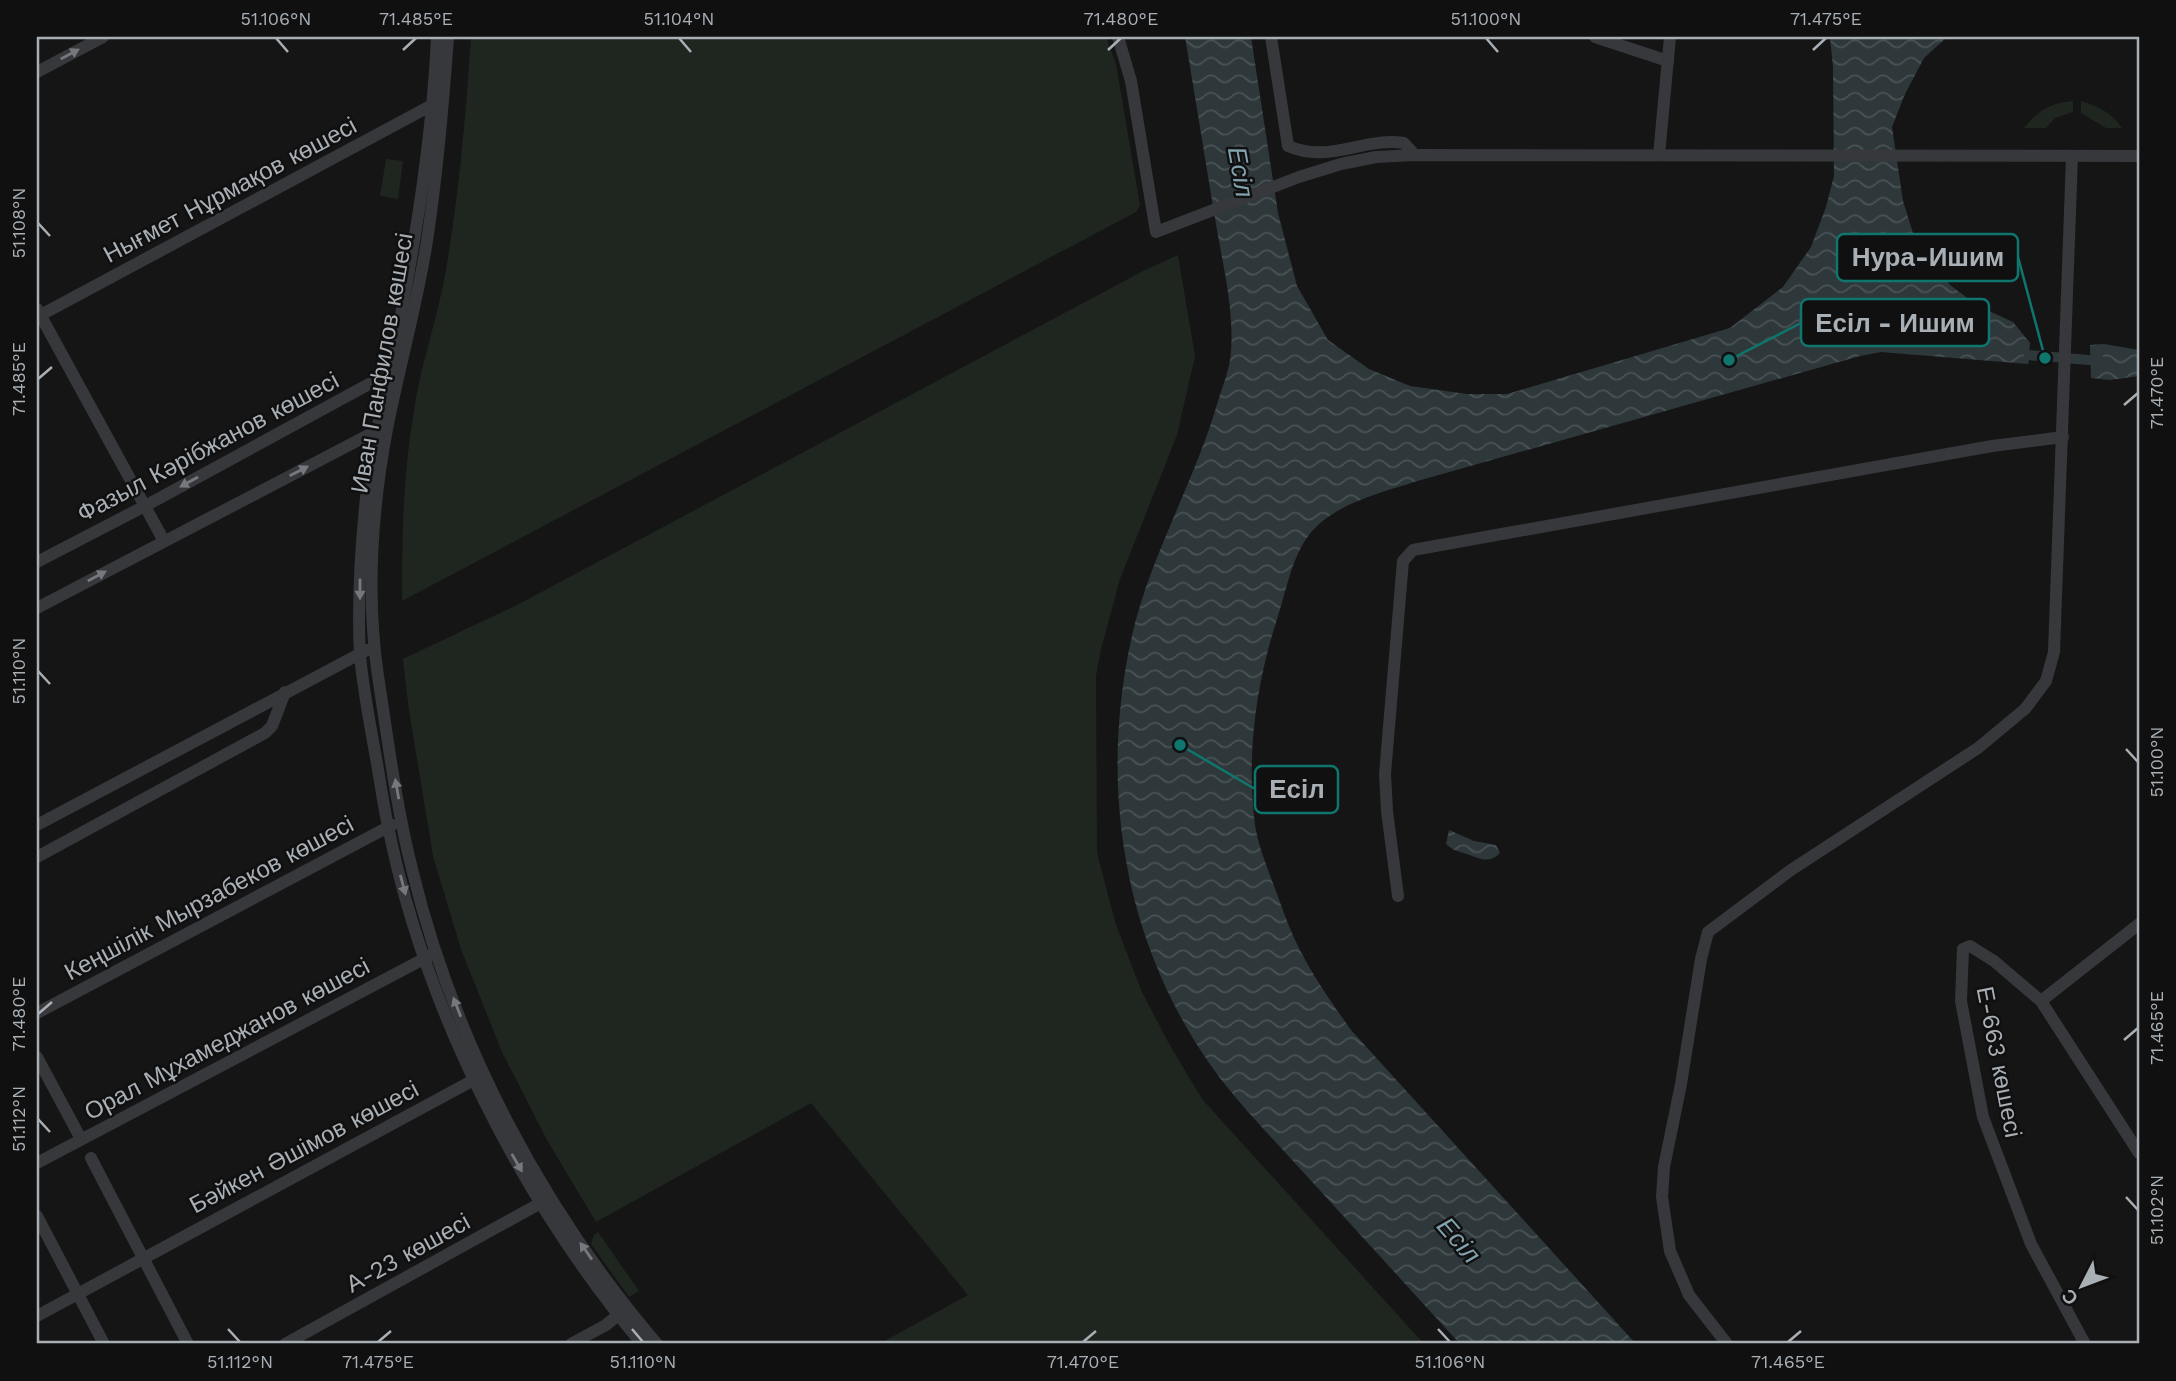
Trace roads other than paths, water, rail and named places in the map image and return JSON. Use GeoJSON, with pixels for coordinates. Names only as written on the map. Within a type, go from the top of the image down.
{"type":"FeatureCollection","features":[{"type":"Feature","properties":{"kind":"street"},"geometry":{"type":"LineString","coordinates":[[37,72],[103,37]]}},
{"type":"Feature","properties":{"kind":"street","name":"Иван Панфилов көшесі"},"geometry":{"type":"LineString","coordinates":[[437,37],[439,105]]}},
{"type":"Feature","properties":{"kind":"street","name":"Иван Панфилов көшесі"},"geometry":{"type":"LineString","coordinates":[[448,37],[426,248],[367,488],[360,566],[360,653],[388,827],[431,955],[480,1077],[515,1160],[546,1200],[566,1244],[622,1312],[642,1344]]}},
{"type":"Feature","properties":{"kind":"street"},"geometry":{"type":"LineString","coordinates":[[1118,37],[1131,81],[1156,232],[1299,177],[1376,157],[2139,156]]}},
{"type":"Feature","properties":{"kind":"street"},"geometry":{"type":"LineString","coordinates":[[1270,37],[1288,146],[1303,153],[1325,154],[1386,140],[1404,143],[1415,155]]}},
{"type":"Feature","properties":{"kind":"street"},"geometry":{"type":"LineString","coordinates":[[1595,37],[1668,61]]}},
{"type":"Feature","properties":{"kind":"street"},"geometry":{"type":"LineString","coordinates":[[1659,155],[1670,37]]}},
{"type":"Feature","properties":{"kind":"street","name":"Нығмет Нұрмақов көшесі"},"geometry":{"type":"LineString","coordinates":[[38,314],[439,105]]}},
{"type":"Feature","properties":{"kind":"street"},"geometry":{"type":"LineString","coordinates":[[1727,1344],[1689,1295],[1670,1251],[1662,1196],[1664,1167],[1708,932],[1791,870],[1978,748],[2025,709],[2046,681],[2054,652],[2072,156]]}},
{"type":"Feature","properties":{"kind":"street"},"geometry":{"type":"LineString","coordinates":[[38,314],[164,541]]}},
{"type":"Feature","properties":{"kind":"street","name":"Фазыл Кәрібжанов көшесі"},"geometry":{"type":"LineString","coordinates":[[37,562],[395,371]]}},
{"type":"Feature","properties":{"kind":"street"},"geometry":{"type":"LineString","coordinates":[[37,608],[381,430]]}},
{"type":"Feature","properties":{"kind":"street","name":"Иван Панфилов көшесі"},"geometry":{"type":"LineString","coordinates":[[381,430],[372,568],[373,646],[402,820],[431,955]]}},
{"type":"Feature","properties":{"kind":"street"},"geometry":{"type":"LineString","coordinates":[[1398,896],[1385,774],[1403,561],[1413,550],[2004,444],[2063,437]]}},
{"type":"Feature","properties":{"kind":"street"},"geometry":{"type":"LineString","coordinates":[[37,825],[373,646]]}},
{"type":"Feature","properties":{"kind":"street"},"geometry":{"type":"LineString","coordinates":[[37,857],[265,733],[272,726],[285,692]]}},
{"type":"Feature","properties":{"kind":"street","name":"Кеңшілік Мырзабеков көшесі"},"geometry":{"type":"LineString","coordinates":[[37,1013],[402,820]]}},
{"type":"Feature","properties":{"kind":"street"},"geometry":{"type":"LineString","coordinates":[[2042,1001],[2139,924]]}},
{"type":"Feature","properties":{"kind":"street","name":"Е-663 көшесі"},"geometry":{"type":"LineString","coordinates":[[2085,1344],[2031,1244],[1983,1117],[1961,1001],[1963,949],[1970,946],[1994,961],[2042,1001],[2139,1153]]}},
{"type":"Feature","properties":{"kind":"street","name":"Орал Мұхамеджанов көшесі"},"geometry":{"type":"LineString","coordinates":[[37,1163],[431,955]]}},
{"type":"Feature","properties":{"kind":"street"},"geometry":{"type":"LineString","coordinates":[[37,1057],[81,1139]]}},
{"type":"Feature","properties":{"kind":"street","name":"Бәйкен Әшімов көшесі"},"geometry":{"type":"LineString","coordinates":[[37,1316],[77,1292],[480,1077]]}},
{"type":"Feature","properties":{"kind":"street"},"geometry":{"type":"LineString","coordinates":[[91,1158],[188,1344]]}},
{"type":"Feature","properties":{"kind":"street","name":"А-23 көшесі"},"geometry":{"type":"LineString","coordinates":[[285,1344],[546,1200]]}},
{"type":"Feature","properties":{"kind":"street"},"geometry":{"type":"LineString","coordinates":[[37,1216],[104,1344]]}},
{"type":"Feature","properties":{"kind":"street"},"geometry":{"type":"LineString","coordinates":[[571,1344],[606,1325],[622,1312]]}},
{"type":"Feature","properties":{"kind":"street","name":"Иван Панфилов көшесі"},"geometry":{"type":"LineString","coordinates":[[622,1312],[657,1344]]}},
{"type":"Feature","properties":{"kind":"water"},"geometry":{"type":"Polygon","coordinates":[[[1185,37],[1251,37],[1278,213],[1297,286],[1328,340],[1369,369],[1410,386],[1467,394],[1507,394],[1730,328],[1783,287],[1811,247],[1834,176],[1833,67],[1830,37],[1947,37],[1924,58],[1892,127],[1903,201],[1917,246],[1950,285],[1978,306],[2013,322],[2030,343],[2029,354],[2045,355],[2045,361],[2029,360],[2028,364],[1881,352],[1860,356],[1361,499],[1324,520],[1307,538],[1296,559],[1270,641],[1255,719],[1252,772],[1255,825],[1263,856],[1307,964],[1351,1030],[1636,1344],[1460,1344],[1228,1088],[1205,1057],[1177,1009],[1154,960],[1137,909],[1125,856],[1119,803],[1118,748],[1122,694],[1139,609],[1160,549],[1208,431],[1228,370],[1232,337],[1228,291],[1185,37]]]}},
{"type":"Feature","properties":{"kind":"water"},"geometry":{"type":"Polygon","coordinates":[[[2104,344],[2139,350],[2139,376],[2110,380],[2091,378],[2090,345],[2104,344]]]}},
{"type":"Feature","properties":{"kind":"water"},"geometry":{"type":"Polygon","coordinates":[[[1449,830],[1474,841],[1496,845],[1500,853],[1492,859],[1484,860],[1453,849],[1446,844],[1449,830]]]}},
{"type":"Feature","properties":{"kind":"waterway"},"geometry":{"type":"LineString","coordinates":[[2029,355],[2101,361]]}},
{"type":"Feature","properties":{"kind":"place","name":"Нура-Ишим"},"geometry":{"type":"Point","coordinates":[2045,358]}},
{"type":"Feature","properties":{"kind":"place","name":"Есіл - Ишим"},"geometry":{"type":"Point","coordinates":[1729,360]}},
{"type":"Feature","properties":{"kind":"place","name":"Есіл"},"geometry":{"type":"Point","coordinates":[1180,745]}}]}
